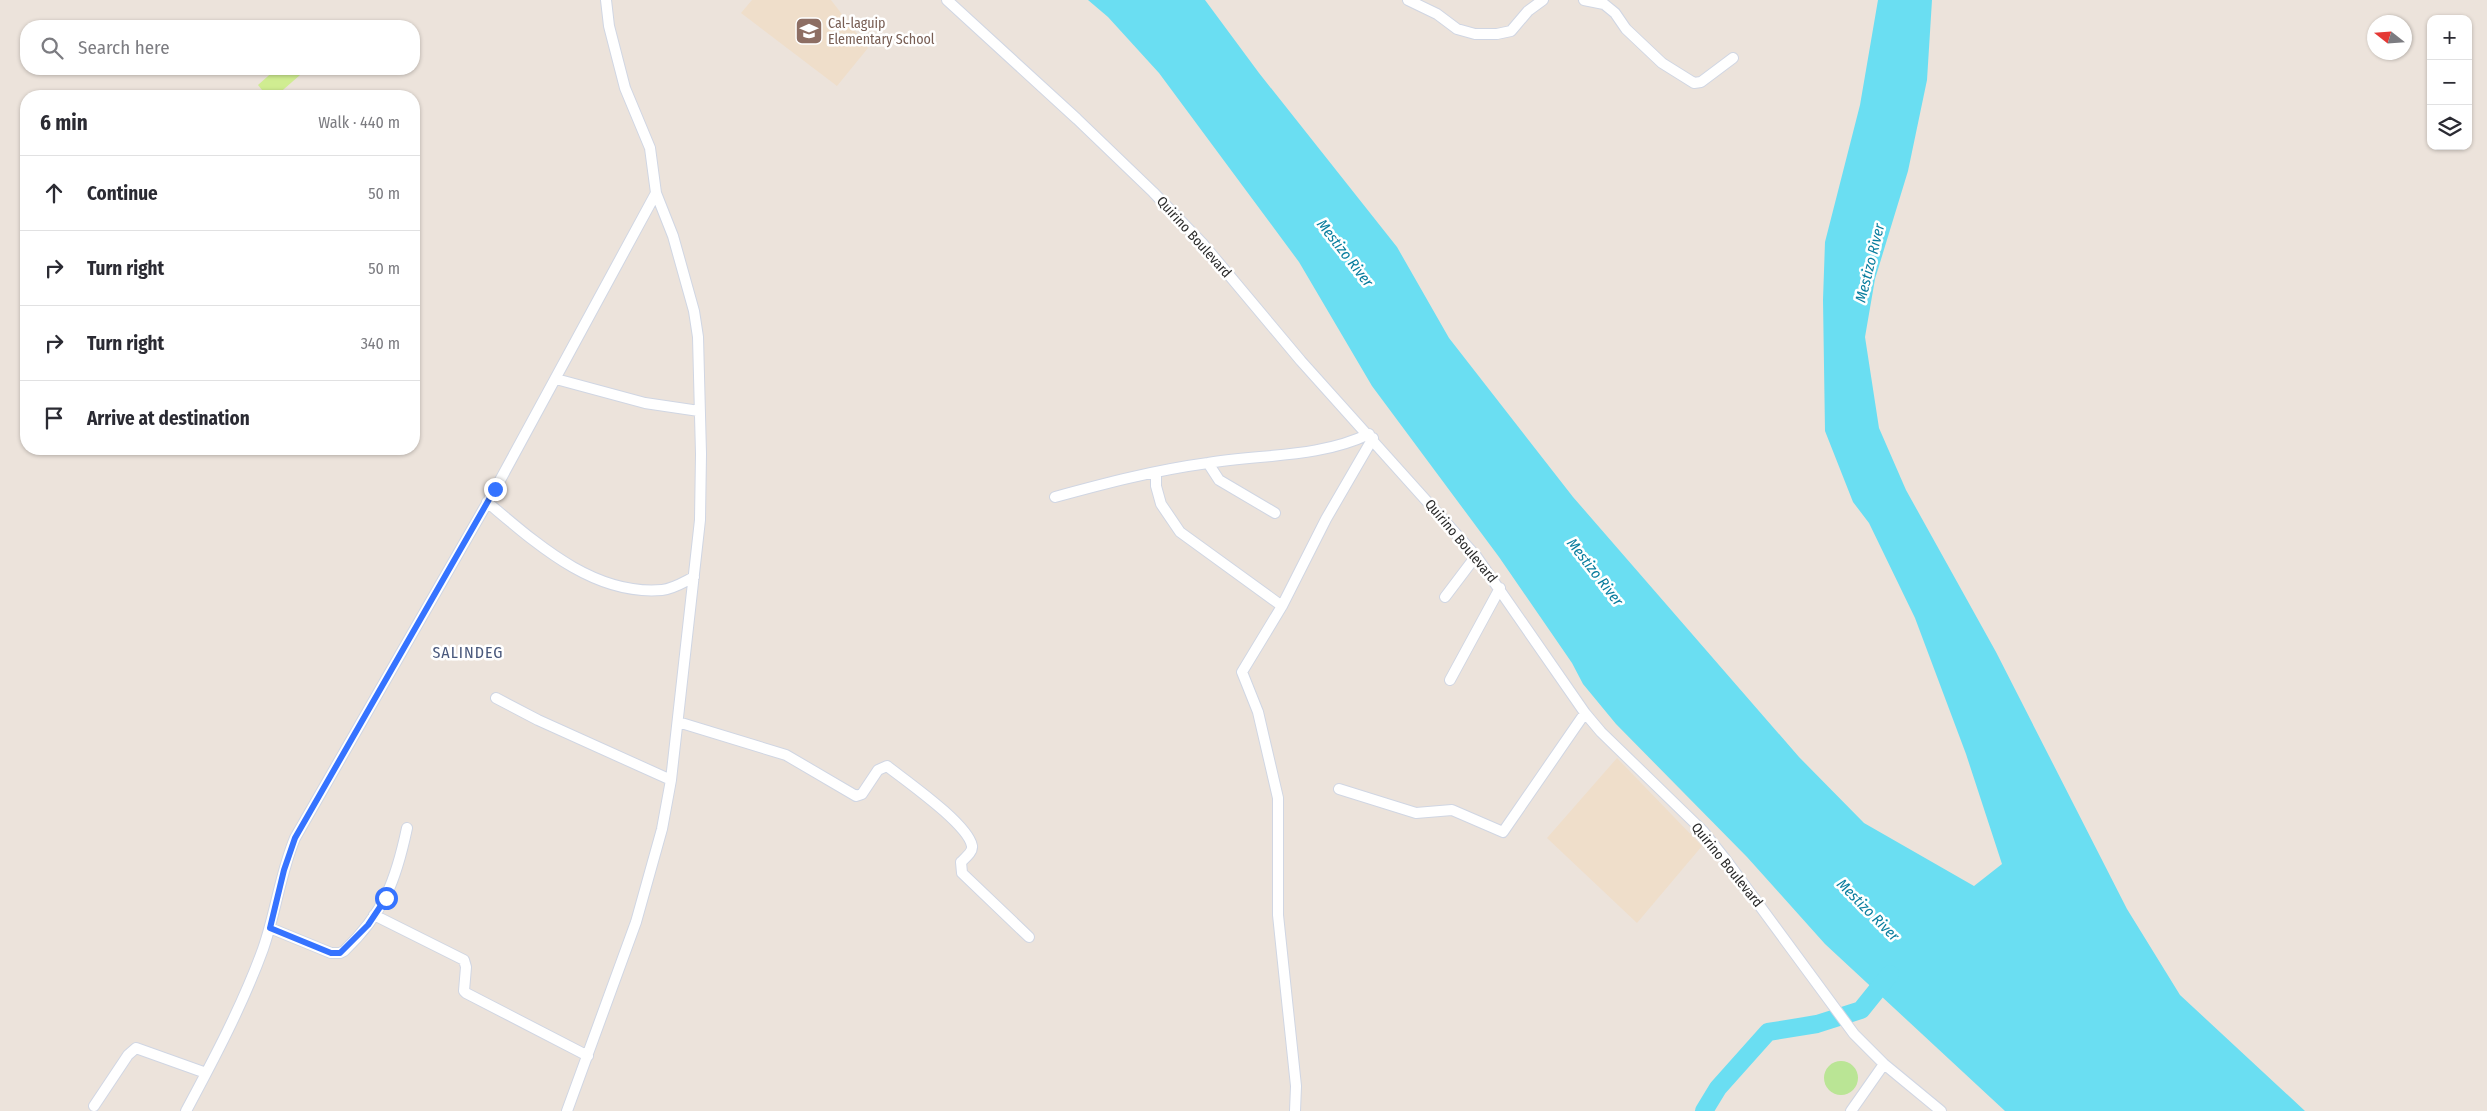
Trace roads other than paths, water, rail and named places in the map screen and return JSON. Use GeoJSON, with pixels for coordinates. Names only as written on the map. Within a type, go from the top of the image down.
{"type":"FeatureCollection","features":[{"type":"Feature","properties":{"kind":"street"},"geometry":{"type":"LineString","coordinates":[[567,1111],[636,922],[662,829],[671,780],[700,520],[701,454],[698,337],[694,311],[673,236],[656,193],[650,148],[625,88],[609,26],[606,0]]}},
{"type":"Feature","properties":{"kind":"street","name":"Quirino Boulevard"},"geometry":{"type":"LineString","coordinates":[[947,0],[1153,192],[1203,244],[1301,360],[1371,436],[1476,556],[1585,713],[1601,732],[1703,832],[1726,860],[1854,1034],[1884,1064],[1941,1111]]}},
{"type":"Feature","properties":{"kind":"street"},"geometry":{"type":"LineString","coordinates":[[1408,0],[1437,14],[1457,30],[1475,34],[1511,31],[1528,11],[1543,0]]}},
{"type":"Feature","properties":{"kind":"street"},"geometry":{"type":"LineString","coordinates":[[1584,0],[1604,4],[1615,13],[1626,29],[1662,63],[1694,84],[1701,82],[1733,58]]}},
{"type":"Feature","properties":{"kind":"street"},"geometry":{"type":"LineString","coordinates":[[186,1111],[255,970],[270,928],[284,870],[295,838],[556,379],[656,193]]}},
{"type":"Feature","properties":{"kind":"street"},"geometry":{"type":"LineString","coordinates":[[556,379],[645,402],[699,411]]}},
{"type":"Feature","properties":{"kind":"street"},"geometry":{"type":"LineString","coordinates":[[1055,496],[1156,472],[1208,463],[1328,450],[1371,436]]}},
{"type":"Feature","properties":{"kind":"street"},"geometry":{"type":"LineString","coordinates":[[1295,1111],[1296,1086],[1278,915],[1278,798],[1258,712],[1242,672],[1282,606],[1371,436]]}},
{"type":"Feature","properties":{"kind":"street"},"geometry":{"type":"LineString","coordinates":[[1208,463],[1219,480],[1275,513]]}},
{"type":"Feature","properties":{"kind":"street"},"geometry":{"type":"LineString","coordinates":[[1156,472],[1156,486],[1162,504],[1180,532],[1282,606]]}},
{"type":"Feature","properties":{"kind":"street"},"geometry":{"type":"LineString","coordinates":[[487,502],[534,541],[588,576],[628,589],[663,590],[694,577]]}},
{"type":"Feature","properties":{"kind":"street"},"geometry":{"type":"LineString","coordinates":[[1445,597],[1476,556]]}},
{"type":"Feature","properties":{"kind":"street"},"geometry":{"type":"LineString","coordinates":[[1450,680],[1500,588]]}},
{"type":"Feature","properties":{"kind":"street"},"geometry":{"type":"LineString","coordinates":[[496,698],[538,720],[671,780]]}},
{"type":"Feature","properties":{"kind":"street"},"geometry":{"type":"LineString","coordinates":[[1339,789],[1416,813],[1452,810],[1503,832],[1585,713]]}},
{"type":"Feature","properties":{"kind":"street"},"geometry":{"type":"LineString","coordinates":[[678,722],[786,755],[856,796],[862,794],[878,770],[887,766],[928,798],[964,832],[972,846],[971,851],[961,862],[962,873],[1029,937]]}},
{"type":"Feature","properties":{"kind":"street"},"geometry":{"type":"LineString","coordinates":[[270,928],[331,953],[340,953],[355,941],[393,884],[407,828]]}},
{"type":"Feature","properties":{"kind":"street"},"geometry":{"type":"LineString","coordinates":[[374,915],[464,960],[466,967],[464,990],[466,993],[588,1056]]}},
{"type":"Feature","properties":{"kind":"street"},"geometry":{"type":"LineString","coordinates":[[94,1106],[128,1056],[136,1048],[206,1073]]}},
{"type":"Feature","properties":{"kind":"street"},"geometry":{"type":"LineString","coordinates":[[1851,1111],[1884,1064]]}},
{"type":"Feature","properties":{"kind":"water","name":"Mestizo River"},"geometry":{"type":"Polygon","coordinates":[[[1088,0],[1205,0],[1259,73],[1397,247],[1449,338],[1573,497],[1799,757],[1864,823],[1974,886],[2002,864],[1966,754],[1915,618],[1869,523],[1853,502],[1825,431],[1823,300],[1825,242],[1860,105],[1878,0],[1932,0],[1927,80],[1908,171],[1875,279],[1865,337],[1879,428],[1906,490],[1996,652],[2127,909],[2180,995],[2305,1111],[2005,1111],[1825,944],[1747,857],[1616,724],[1583,684],[1572,663],[1499,557],[1372,386],[1299,262],[1159,73],[1108,17],[1088,0]]]}},
{"type":"Feature","properties":{"kind":"waterway"},"geometry":{"type":"LineString","coordinates":[[1704,1111],[1718,1088],[1768,1032],[1817,1024],[1861,1010],[1890,974]]}},
{"type":"Feature","properties":{"kind":"place","name":"Cal-laguip Elementary School"},"geometry":{"type":"Point","coordinates":[809,31]}},
{"type":"Feature","properties":{"kind":"district","name":"SALINDEG"},"geometry":{"type":"Point","coordinates":[468,652]}}]}
